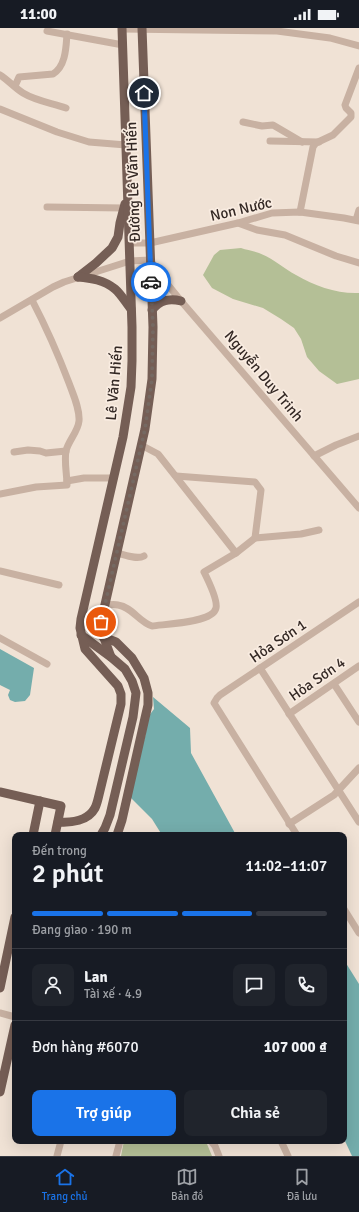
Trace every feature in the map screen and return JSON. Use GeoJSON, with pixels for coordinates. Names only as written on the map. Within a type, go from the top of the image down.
{"type":"FeatureCollection","features":[{"type":"Feature","properties":{"kind":"main road","name":"Đường Lê Văn Hiến"},"geometry":{"type":"LineString","coordinates":[[122,28],[126,145]]}},
{"type":"Feature","properties":{"kind":"main road","name":"Đường Lê Văn Hiến"},"geometry":{"type":"LineString","coordinates":[[142,28],[152,310]]}},
{"type":"Feature","properties":{"kind":"main road","name":"Lê Văn Hiến"},"geometry":{"type":"LineString","coordinates":[[81,635],[81,619],[123,437],[131,386],[130,243],[126,145]]}},
{"type":"Feature","properties":{"kind":"main road"},"geometry":{"type":"LineString","coordinates":[[78,277],[112,248],[118,237],[120,223],[128,197]]}},
{"type":"Feature","properties":{"kind":"main road"},"geometry":{"type":"LineString","coordinates":[[78,277],[96,279],[111,286],[131,309]]}},
{"type":"Feature","properties":{"kind":"main road"},"geometry":{"type":"LineString","coordinates":[[111,657],[101,630],[101,622],[145,429],[152,379],[152,310],[156,304],[166,300],[181,300]]}},
{"type":"Feature","properties":{"kind":"main road"},"geometry":{"type":"LineString","coordinates":[[81,635],[125,669],[132,681],[136,693],[133,717],[110,815],[103,832]]}},
{"type":"Feature","properties":{"kind":"main road"},"geometry":{"type":"LineString","coordinates":[[58,822],[67,823],[80,820],[89,815],[94,809],[100,795],[121,704],[121,694],[118,686],[85,649],[81,635]]}},
{"type":"Feature","properties":{"kind":"main road"},"geometry":{"type":"LineString","coordinates":[[103,637],[116,642],[132,658],[144,678],[148,693],[148,705],[118,832]]}},
{"type":"Feature","properties":{"kind":"main road"},"geometry":{"type":"LineString","coordinates":[[0,792],[61,806],[56,832]]}},
{"type":"Feature","properties":{"kind":"main road"},"geometry":{"type":"LineString","coordinates":[[33,832],[40,801]]}},
{"type":"Feature","properties":{"kind":"main road"},"geometry":{"type":"LineString","coordinates":[[94,809],[110,815]]}},
{"type":"Feature","properties":{"kind":"main road"},"geometry":{"type":"LineString","coordinates":[[0,988],[12,931]]}},
{"type":"Feature","properties":{"kind":"main road"},"geometry":{"type":"LineString","coordinates":[[0,1092],[12,1038]]}},
{"type":"Feature","properties":{"kind":"street"},"geometry":{"type":"LineString","coordinates":[[122,28],[277,31],[330,38],[359,46]]}},
{"type":"Feature","properties":{"kind":"street"},"geometry":{"type":"LineString","coordinates":[[48,31],[123,45]]}},
{"type":"Feature","properties":{"kind":"street"},"geometry":{"type":"LineString","coordinates":[[15,86],[19,77],[54,74],[58,71],[64,58],[67,34]]}},
{"type":"Feature","properties":{"kind":"street"},"geometry":{"type":"LineString","coordinates":[[300,212],[313,147],[316,143],[333,135],[351,117],[351,113],[345,106],[359,68]]}},
{"type":"Feature","properties":{"kind":"street"},"geometry":{"type":"LineString","coordinates":[[0,75],[30,96],[41,101],[66,108]]}},
{"type":"Feature","properties":{"kind":"street"},"geometry":{"type":"LineString","coordinates":[[0,110],[57,132],[89,142],[126,145]]}},
{"type":"Feature","properties":{"kind":"street"},"geometry":{"type":"LineString","coordinates":[[243,122],[262,126],[273,125],[302,142]]}},
{"type":"Feature","properties":{"kind":"street"},"geometry":{"type":"LineString","coordinates":[[270,141],[319,142]]}},
{"type":"Feature","properties":{"kind":"street"},"geometry":{"type":"LineString","coordinates":[[47,207],[124,208]]}},
{"type":"Feature","properties":{"kind":"street"},"geometry":{"type":"LineString","coordinates":[[357,221],[359,210]]}},
{"type":"Feature","properties":{"kind":"street","name":"Non Nước"},"geometry":{"type":"LineString","coordinates":[[130,243],[150,243],[238,223],[272,213],[300,212],[357,221]]}},
{"type":"Feature","properties":{"kind":"street"},"geometry":{"type":"LineString","coordinates":[[238,223],[257,230],[285,235],[325,252],[359,263]]}},
{"type":"Feature","properties":{"kind":"street"},"geometry":{"type":"LineString","coordinates":[[0,318],[53,287],[78,277],[130,261],[150,260]]}},
{"type":"Feature","properties":{"kind":"street","name":"Nguyễn Duy Trinh"},"geometry":{"type":"LineString","coordinates":[[150,260],[164,280],[359,508]]}},
{"type":"Feature","properties":{"kind":"street"},"geometry":{"type":"LineString","coordinates":[[0,494],[36,487],[67,485],[66,451],[79,425],[79,413],[74,394],[60,358],[32,300]]}},
{"type":"Feature","properties":{"kind":"street"},"geometry":{"type":"LineString","coordinates":[[314,456],[359,436]]}},
{"type":"Feature","properties":{"kind":"street"},"geometry":{"type":"LineString","coordinates":[[141,445],[158,454],[236,553]]}},
{"type":"Feature","properties":{"kind":"street"},"geometry":{"type":"LineString","coordinates":[[14,452],[28,450],[46,453],[66,451]]}},
{"type":"Feature","properties":{"kind":"street"},"geometry":{"type":"LineString","coordinates":[[176,476],[255,482],[261,490],[256,538]]}},
{"type":"Feature","properties":{"kind":"street"},"geometry":{"type":"LineString","coordinates":[[67,481],[84,478],[114,478]]}},
{"type":"Feature","properties":{"kind":"street"},"geometry":{"type":"LineString","coordinates":[[105,605],[117,605],[126,608],[147,624],[152,626],[191,621],[209,616],[214,613],[217,607],[210,584],[204,572],[236,553],[256,538],[301,534],[319,530]]}},
{"type":"Feature","properties":{"kind":"street"},"geometry":{"type":"LineString","coordinates":[[117,553],[137,558],[144,556]]}},
{"type":"Feature","properties":{"kind":"street"},"geometry":{"type":"LineString","coordinates":[[0,571],[59,585]]}},
{"type":"Feature","properties":{"kind":"street","name":"Hỏa Sơn 1"},"geometry":{"type":"LineString","coordinates":[[290,824],[214,703],[220,695],[359,602]]}},
{"type":"Feature","properties":{"kind":"street"},"geometry":{"type":"LineString","coordinates":[[0,638],[47,664]]}},
{"type":"Feature","properties":{"kind":"street","name":"Hỏa Sơn 4"},"geometry":{"type":"LineString","coordinates":[[289,714],[359,666]]}},
{"type":"Feature","properties":{"kind":"street"},"geometry":{"type":"LineString","coordinates":[[260,668],[359,822]]}},
{"type":"Feature","properties":{"kind":"street"},"geometry":{"type":"LineString","coordinates":[[334,684],[359,722]]}},
{"type":"Feature","properties":{"kind":"street"},"geometry":{"type":"LineString","coordinates":[[295,832],[290,824],[339,791],[359,768]]}},
{"type":"Feature","properties":{"kind":"street"},"geometry":{"type":"LineString","coordinates":[[347,914],[359,933]]}},
{"type":"Feature","properties":{"kind":"street"},"geometry":{"type":"LineString","coordinates":[[0,1013],[12,1016]]}},
{"type":"Feature","properties":{"kind":"street"},"geometry":{"type":"LineString","coordinates":[[57,1156],[60,1144]]}},
{"type":"Feature","properties":{"kind":"street"},"geometry":{"type":"LineString","coordinates":[[116,1156],[119,1144]]}},
{"type":"Feature","properties":{"kind":"street"},"geometry":{"type":"LineString","coordinates":[[213,1144],[219,1156]]}},
{"type":"Feature","properties":{"kind":"street"},"geometry":{"type":"LineString","coordinates":[[282,1144],[285,1155]]}},
{"type":"Feature","properties":{"kind":"green space"},"geometry":{"type":"Polygon","coordinates":[[[241,248],[264,255],[296,275],[318,286],[334,291],[359,293],[359,379],[337,384],[319,371],[307,357],[301,339],[294,328],[263,308],[233,299],[212,288],[203,275],[214,255],[220,250],[241,248]]]}},
{"type":"Feature","properties":{"kind":"green space"},"geometry":{"type":"Polygon","coordinates":[[[123,1144],[207,1144],[212,1156],[121,1156],[123,1144]]]}},
{"type":"Feature","properties":{"kind":"water"},"geometry":{"type":"Polygon","coordinates":[[[0,649],[34,668],[30,695],[25,701],[15,702],[10,700],[8,695],[10,690],[0,685],[0,649]]]}},
{"type":"Feature","properties":{"kind":"water"},"geometry":{"type":"Polygon","coordinates":[[[153,697],[190,728],[191,753],[234,832],[160,832],[152,819],[130,797],[145,737],[148,717],[154,709],[153,697]]]}},
{"type":"Feature","properties":{"kind":"water"},"geometry":{"type":"Polygon","coordinates":[[[347,965],[359,984],[359,1156],[352,1156],[346,1144],[347,965]]]}},
{"type":"Feature","properties":{"kind":"way so far"},"geometry":{"type":"LineString","coordinates":[[101,622],[145,429],[152,379],[153,327],[151,282]]}},
{"type":"Feature","properties":{"kind":"route"},"geometry":{"type":"LineString","coordinates":[[144,93],[151,282]]}}]}
